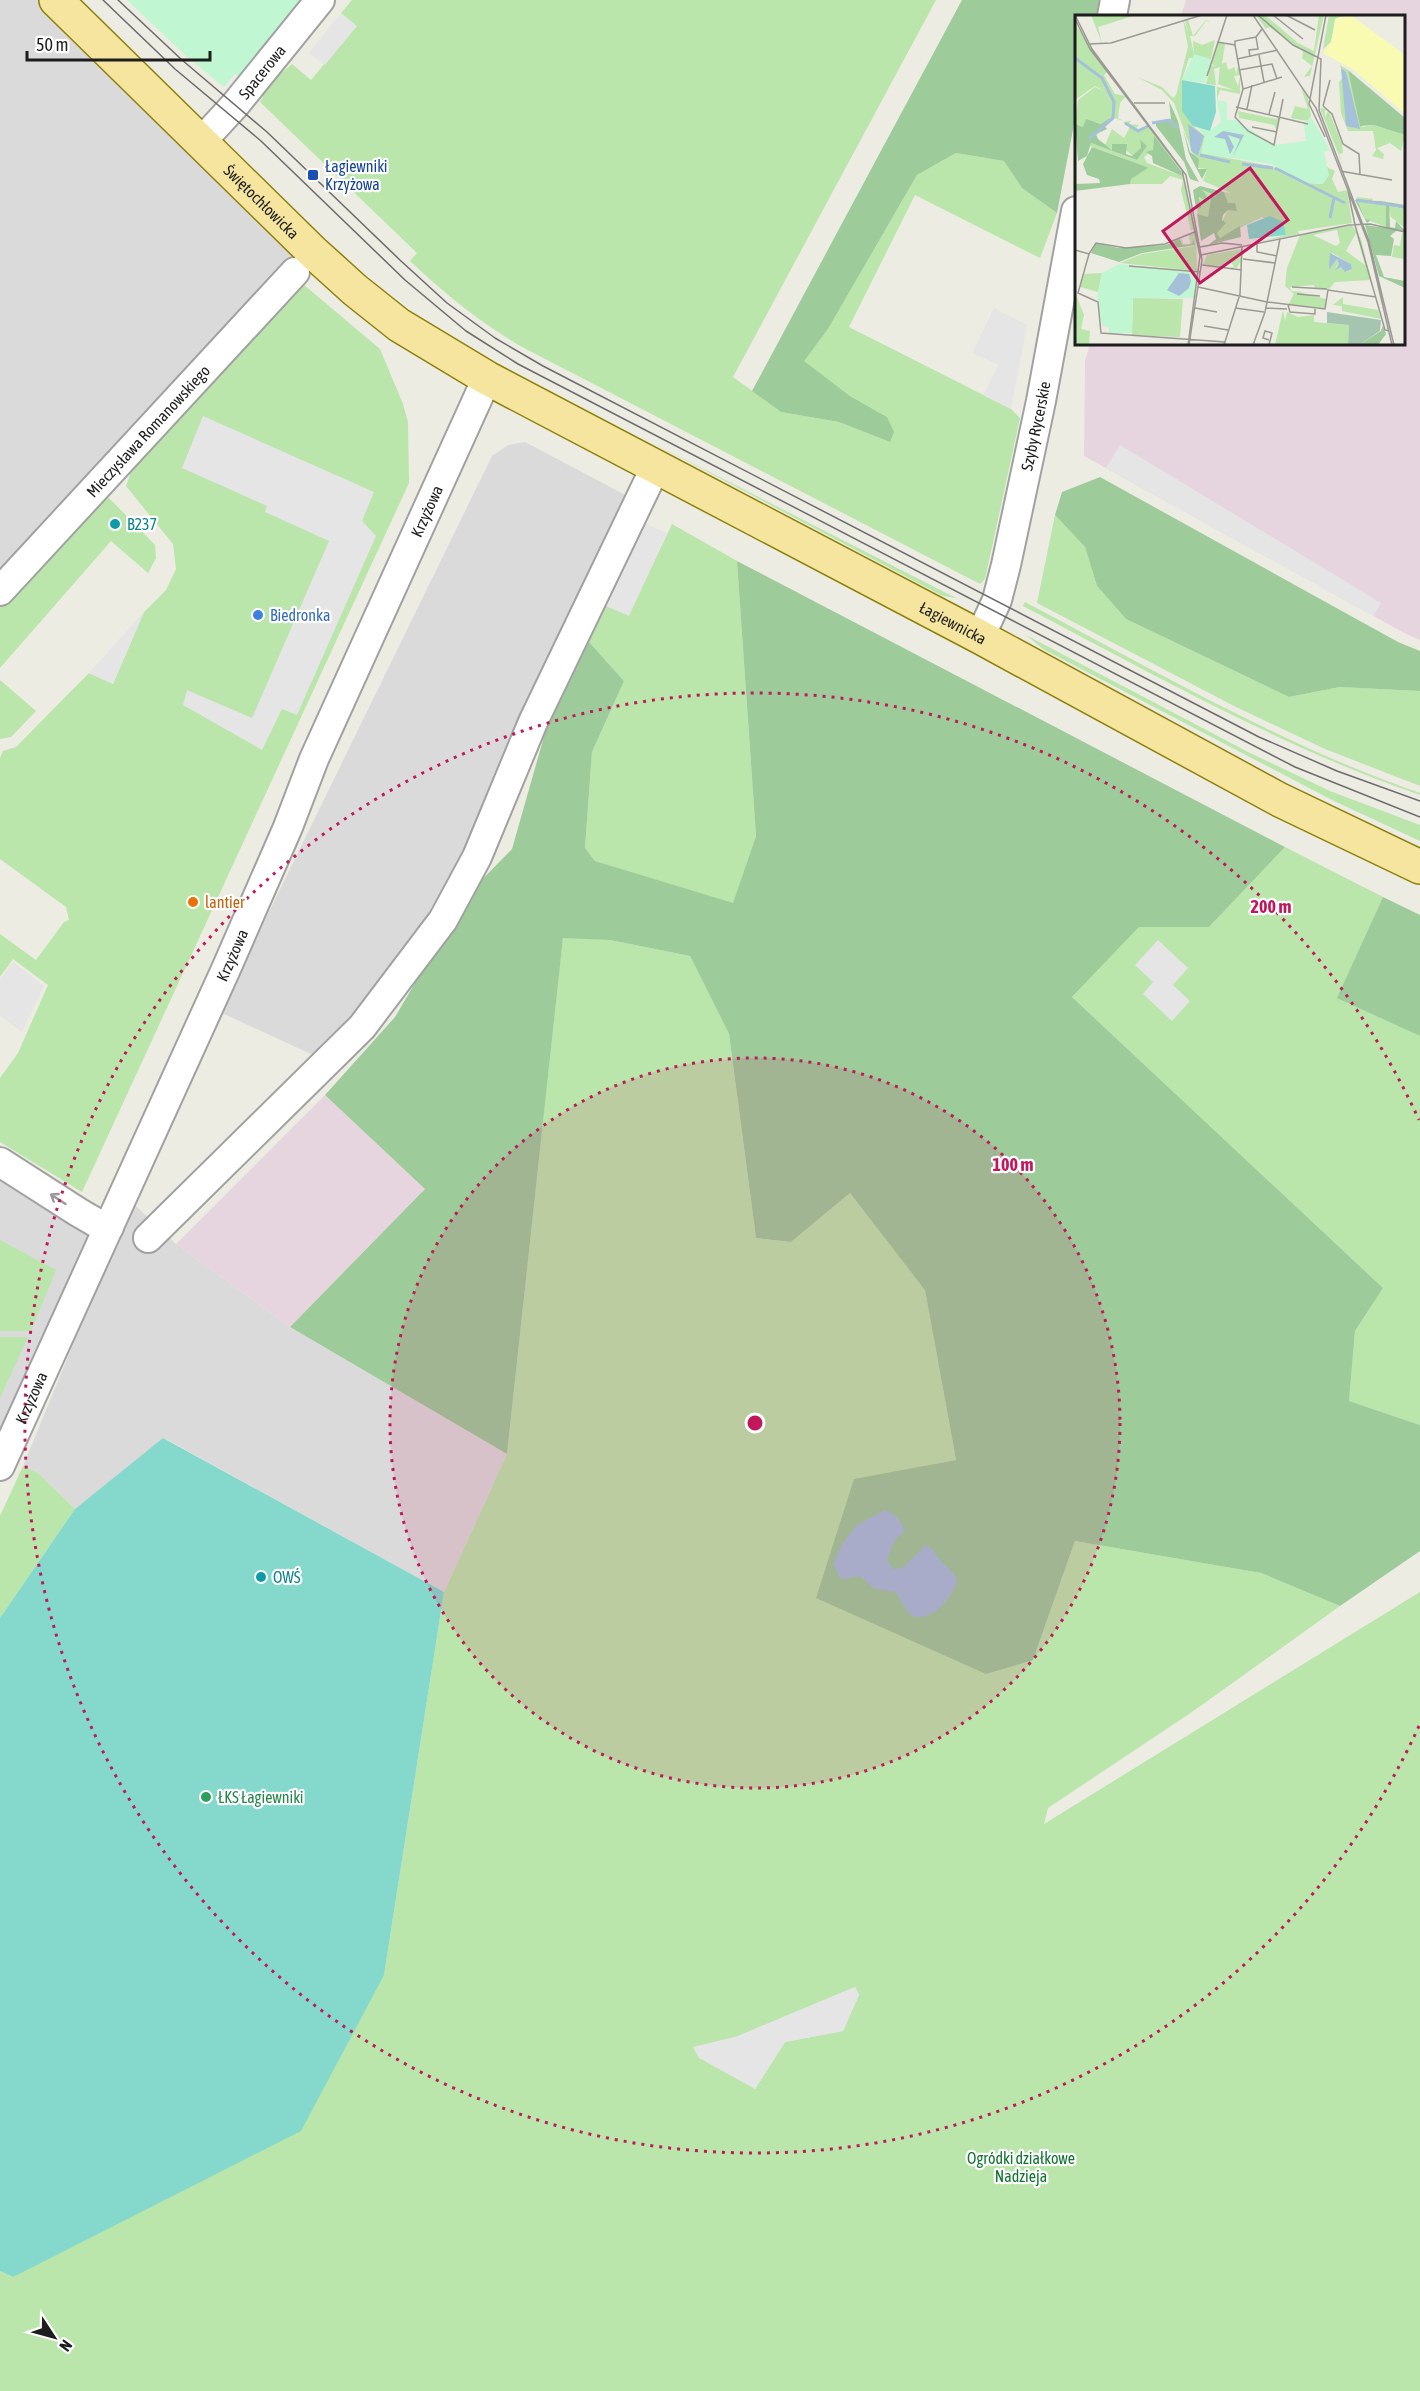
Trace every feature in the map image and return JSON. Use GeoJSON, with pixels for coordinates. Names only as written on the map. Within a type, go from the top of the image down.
{"type":"FeatureCollection","features":[{"type":"Feature","properties":{"kind":"main road","name":"Świętochłowicka"},"geometry":{"type":"LineString","coordinates":[[56,0],[313,252],[355,290],[399,325],[487,378]]}},
{"type":"Feature","properties":{"kind":"main road","name":"Łagiewnicka"},"geometry":{"type":"LineString","coordinates":[[487,378],[980,636],[1280,800],[1420,867]]}},
{"type":"Feature","properties":{"kind":"street","name":"Spacerowa"},"geometry":{"type":"LineString","coordinates":[[201,142],[236,105],[320,0]]}},
{"type":"Feature","properties":{"kind":"street"},"geometry":{"type":"LineString","coordinates":[[1112,15],[1115,0]]}},
{"type":"Feature","properties":{"kind":"street","name":"Szyby Rycerskie"},"geometry":{"type":"LineString","coordinates":[[980,636],[997,600],[1006,565],[1041,401],[1075,222]]}},
{"type":"Feature","properties":{"kind":"street","name":"Mieczysława Romanowskiego"},"geometry":{"type":"LineString","coordinates":[[0,591],[295,272]]}},
{"type":"Feature","properties":{"kind":"street","name":"Krzyżowa"},"geometry":{"type":"LineString","coordinates":[[0,1466],[288,827],[314,759],[487,378]]}},
{"type":"Feature","properties":{"kind":"street"},"geometry":{"type":"LineString","coordinates":[[148,1238],[362,1028],[443,920],[477,857],[533,722],[656,466]]}},
{"type":"Feature","properties":{"kind":"street"},"geometry":{"type":"LineString","coordinates":[[0,1162],[78,1212],[102,1226],[109,1227]]}},
{"type":"Feature","properties":{"kind":"shaded area"},"geometry":{"type":"Polygon","coordinates":[[[0,0],[56,0],[313,252],[0,591],[0,0]]]}},
{"type":"Feature","properties":{"kind":"shaded area"},"geometry":{"type":"Polygon","coordinates":[[[1186,0],[1420,0],[1420,640],[1084,456],[1085,361],[1090,345],[1405,345],[1405,15],[1181,15],[1186,0]]]}},
{"type":"Feature","properties":{"kind":"shaded area"},"geometry":{"type":"Polygon","coordinates":[[[341,13],[357,26],[325,65],[309,53],[341,13]]]}},
{"type":"Feature","properties":{"kind":"shaded area"},"geometry":{"type":"Polygon","coordinates":[[[994,308],[1027,325],[1011,409],[983,395],[998,365],[972,353],[994,308]]]}},
{"type":"Feature","properties":{"kind":"shaded area"},"geometry":{"type":"Polygon","coordinates":[[[203,416],[374,492],[362,521],[376,536],[297,715],[282,709],[262,750],[183,705],[187,690],[252,718],[329,541],[265,512],[267,506],[182,468],[203,416]]]}},
{"type":"Feature","properties":{"kind":"shaded area"},"geometry":{"type":"Polygon","coordinates":[[[525,442],[633,499],[465,853],[374,1002],[315,1056],[220,1012],[492,456],[508,445],[525,442]]]}},
{"type":"Feature","properties":{"kind":"shaded area"},"geometry":{"type":"Polygon","coordinates":[[[1120,445],[1381,603],[1373,616],[1106,468],[1120,445]]]}},
{"type":"Feature","properties":{"kind":"shaded area"},"geometry":{"type":"Polygon","coordinates":[[[644,523],[667,533],[629,616],[606,606],[644,523]]]}},
{"type":"Feature","properties":{"kind":"shaded area"},"geometry":{"type":"Polygon","coordinates":[[[144,612],[113,684],[89,673],[135,622],[144,612]]]}},
{"type":"Feature","properties":{"kind":"shaded area"},"geometry":{"type":"Polygon","coordinates":[[[1158,940],[1188,968],[1173,985],[1190,1001],[1172,1021],[1143,994],[1153,982],[1135,965],[1158,940]]]}},
{"type":"Feature","properties":{"kind":"shaded area"},"geometry":{"type":"Polygon","coordinates":[[[13,962],[44,986],[22,1032],[0,1016],[0,980],[13,962]]]}},
{"type":"Feature","properties":{"kind":"shaded area"},"geometry":{"type":"Polygon","coordinates":[[[325,1095],[425,1189],[290,1327],[176,1244],[325,1095]]]}},
{"type":"Feature","properties":{"kind":"shaded area"},"geometry":{"type":"Polygon","coordinates":[[[0,1162],[102,1226],[0,1445],[0,1162]]]}},
{"type":"Feature","properties":{"kind":"shaded area"},"geometry":{"type":"Polygon","coordinates":[[[135,1194],[136,1206],[176,1244],[290,1327],[507,1454],[444,1592],[164,1438],[75,1509],[38,1473],[23,1466],[135,1194]]]}},
{"type":"Feature","properties":{"kind":"shaded area","name":"ŁKS Łagiewniki"},"geometry":{"type":"Polygon","coordinates":[[[163,1438],[444,1592],[384,1975],[301,2131],[13,2277],[0,2271],[0,1618],[75,1509],[163,1438]]]}},
{"type":"Feature","properties":{"kind":"shaded area"},"geometry":{"type":"Polygon","coordinates":[[[885,1510],[897,1517],[905,1530],[895,1540],[887,1559],[893,1569],[902,1568],[926,1545],[933,1550],[957,1580],[947,1600],[930,1614],[914,1617],[906,1610],[896,1592],[873,1588],[860,1576],[841,1579],[833,1564],[843,1543],[856,1526],[885,1510]]]}},
{"type":"Feature","properties":{"kind":"shaded area"},"geometry":{"type":"Polygon","coordinates":[[[855,1987],[859,1995],[843,2031],[785,2042],[755,2089],[699,2058],[693,2047],[738,2036],[855,1987]]]}},
{"type":"Feature","properties":{"kind":"green space"},"geometry":{"type":"Polygon","coordinates":[[[127,0],[306,0],[241,78],[235,74],[224,87],[186,56],[127,0]]]}},
{"type":"Feature","properties":{"kind":"green space"},"geometry":{"type":"Polygon","coordinates":[[[352,0],[936,0],[733,377],[781,412],[839,422],[890,442],[887,417],[850,396],[803,361],[828,329],[917,175],[956,153],[1004,161],[1022,188],[1057,213],[1040,258],[915,195],[849,327],[1011,409],[1020,418],[985,579],[980,584],[526,349],[480,320],[424,274],[410,261],[417,253],[260,102],[263,97],[258,93],[292,64],[311,80],[356,26],[341,13],[352,0]]]}},
{"type":"Feature","properties":{"kind":"green space"},"geometry":{"type":"Polygon","coordinates":[[[962,0],[1099,0],[1096,15],[1075,15],[1075,119],[1057,213],[1022,188],[1004,161],[956,153],[917,175],[828,329],[804,361],[850,396],[887,417],[894,432],[890,442],[839,422],[781,412],[752,391],[962,0]]]}},
{"type":"Feature","properties":{"kind":"green space"},"geometry":{"type":"Polygon","coordinates":[[[303,284],[380,349],[408,422],[409,483],[82,1192],[0,1142],[0,1078],[18,1053],[48,985],[13,959],[0,977],[0,934],[36,960],[64,922],[69,920],[66,907],[0,859],[0,758],[3,751],[16,747],[89,673],[113,684],[144,612],[166,590],[176,569],[173,544],[126,486],[131,472],[303,284]]]}},
{"type":"Feature","properties":{"kind":"green space"},"geometry":{"type":"Polygon","coordinates":[[[651,442],[948,594],[957,598],[943,596],[651,442]]]}},
{"type":"Feature","properties":{"kind":"green space"},"geometry":{"type":"Polygon","coordinates":[[[1100,477],[1398,642],[1420,651],[1420,691],[1340,687],[1289,697],[1126,619],[1097,586],[1085,547],[1055,515],[1062,492],[1100,477]]]}},
{"type":"Feature","properties":{"kind":"green space"},"geometry":{"type":"Polygon","coordinates":[[[109,498],[155,545],[156,558],[148,573],[111,541],[0,668],[0,607],[100,500],[109,498]]]}},
{"type":"Feature","properties":{"kind":"green space"},"geometry":{"type":"Polygon","coordinates":[[[1055,515],[1085,547],[1097,586],[1126,619],[1289,697],[1340,687],[1420,691],[1420,786],[1325,749],[1236,707],[1037,603],[1055,515]]]}},
{"type":"Feature","properties":{"kind":"green space"},"geometry":{"type":"Polygon","coordinates":[[[672,524],[737,561],[756,836],[733,904],[595,861],[585,848],[592,752],[624,681],[589,642],[606,606],[629,615],[672,524]]]}},
{"type":"Feature","properties":{"kind":"green space"},"geometry":{"type":"Polygon","coordinates":[[[737,561],[1285,847],[1209,927],[1139,927],[1072,997],[1383,1288],[1355,1331],[1349,1401],[1420,1425],[1420,1551],[1340,1606],[1261,1573],[1075,1541],[1033,1660],[986,1674],[816,1598],[854,1479],[956,1460],[925,1290],[850,1193],[791,1242],[756,1238],[729,1034],[690,956],[610,940],[563,938],[507,1454],[290,1327],[425,1189],[325,1095],[395,1017],[467,895],[512,849],[545,733],[589,642],[624,681],[592,752],[585,848],[595,861],[733,903],[756,836],[737,561]]]}},
{"type":"Feature","properties":{"kind":"green space"},"geometry":{"type":"Polygon","coordinates":[[[1025,602],[1269,730],[1369,774],[1420,793],[1420,795],[1318,755],[1218,708],[1023,606],[1025,602]]]}},
{"type":"Feature","properties":{"kind":"green space"},"geometry":{"type":"Polygon","coordinates":[[[1026,635],[1248,752],[1330,791],[1420,825],[1420,841],[1334,801],[1043,649],[1026,635]]]}},
{"type":"Feature","properties":{"kind":"green space"},"geometry":{"type":"Polygon","coordinates":[[[0,680],[36,711],[11,737],[0,739],[0,680]]]}},
{"type":"Feature","properties":{"kind":"green space"},"geometry":{"type":"Polygon","coordinates":[[[1285,847],[1383,897],[1338,997],[1420,1036],[1420,1425],[1349,1401],[1355,1331],[1383,1288],[1072,997],[1139,927],[1209,927],[1285,847]]]}},
{"type":"Feature","properties":{"kind":"green space"},"geometry":{"type":"Polygon","coordinates":[[[1383,897],[1420,915],[1420,1036],[1337,998],[1383,897]]]}},
{"type":"Feature","properties":{"kind":"green space","name":"Ogródki działkowe Nadzieja"},"geometry":{"type":"Polygon","coordinates":[[[563,937],[610,940],[690,956],[729,1034],[756,1238],[791,1242],[850,1193],[925,1289],[956,1460],[854,1480],[1033,1660],[1075,1541],[1261,1573],[1340,1606],[1192,1712],[1048,1808],[1044,1824],[1420,1592],[1420,2391],[0,2391],[0,2271],[13,2277],[384,1975],[444,1592],[507,1454],[563,937]],[[855,1987],[738,2036],[755,2089],[785,2042],[843,2031],[859,1995],[855,1987]]]}},
{"type":"Feature","properties":{"kind":"green space"},"geometry":{"type":"Polygon","coordinates":[[[0,1240],[56,1270],[31,1331],[0,1331],[0,1240]]]}},
{"type":"Feature","properties":{"kind":"green space"},"geometry":{"type":"Polygon","coordinates":[[[0,1337],[28,1337],[0,1398],[0,1337]]]}},
{"type":"Feature","properties":{"kind":"green space"},"geometry":{"type":"Polygon","coordinates":[[[23,1466],[38,1473],[75,1509],[0,1618],[0,1516],[23,1466]]]}},
{"type":"Feature","properties":{"kind":"tram line"},"geometry":{"type":"LineString","coordinates":[[103,0],[175,69],[261,141],[405,280],[466,331],[518,364],[1295,767],[1420,817]]}},
{"type":"Feature","properties":{"kind":"tram line"},"geometry":{"type":"LineString","coordinates":[[118,0],[182,60],[267,132],[447,303],[495,338],[543,366],[1259,737],[1337,771],[1420,801]]}},
{"type":"Feature","properties":{"kind":"place","name":"Łagiewniki Krzyżowa"},"geometry":{"type":"Point","coordinates":[313,175]}},
{"type":"Feature","properties":{"kind":"place","name":"B237"},"geometry":{"type":"Point","coordinates":[115,524]}},
{"type":"Feature","properties":{"kind":"place","name":"Biedronka"},"geometry":{"type":"Point","coordinates":[258,615]}},
{"type":"Feature","properties":{"kind":"place","name":"lantier"},"geometry":{"type":"Point","coordinates":[193,902]}},
{"type":"Feature","properties":{"kind":"place","name":"OWŚ"},"geometry":{"type":"Point","coordinates":[261,1577]}},
{"type":"Feature","properties":{"kind":"place","name":"ŁKS Łagiewniki"},"geometry":{"type":"Point","coordinates":[206,1797]}}]}
